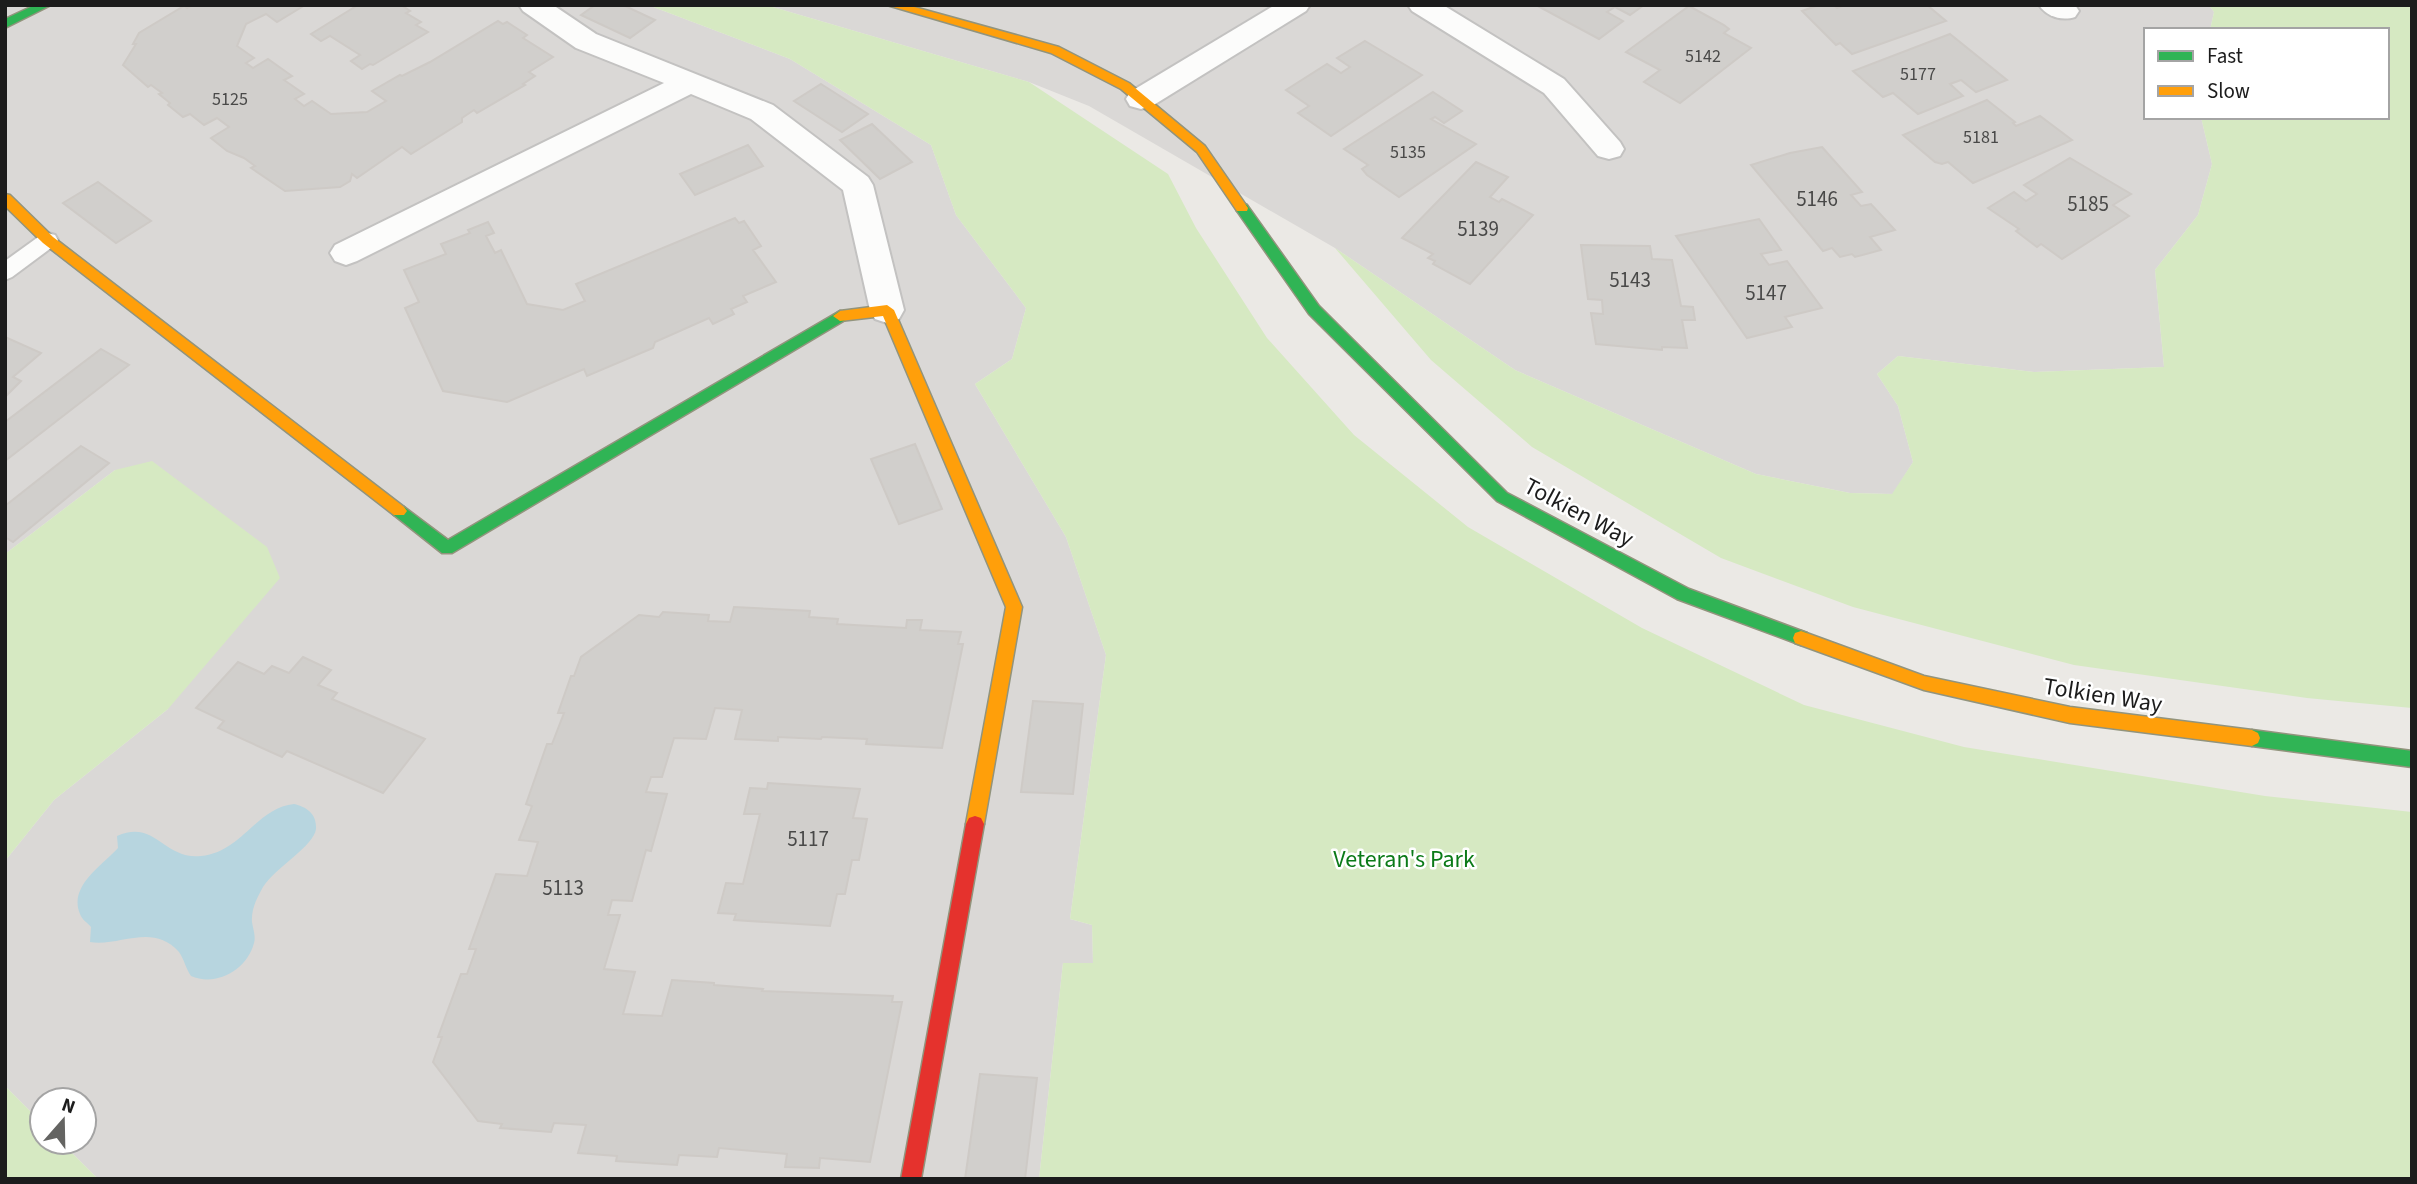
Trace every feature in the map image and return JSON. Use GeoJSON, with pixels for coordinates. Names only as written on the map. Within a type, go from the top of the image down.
{"type":"FeatureCollection","features":[{"type":"Feature","properties":{"kind":"street"},"geometry":{"type":"LineString","coordinates":[[5,24],[45,5]]}},
{"type":"Feature","properties":{"kind":"street"},"geometry":{"type":"LineString","coordinates":[[533,5],[586,41],[762,112],[857,184],[887,310],[1014,607],[911,1179]]}},
{"type":"Feature","properties":{"kind":"street","name":"Tolkien Way"},"geometry":{"type":"LineString","coordinates":[[893,5],[1055,50],[1125,86],[1201,149],[1314,310],[1502,497],[1682,594],[1924,684],[2070,715],[2412,759]]}},
{"type":"Feature","properties":{"kind":"street"},"geometry":{"type":"LineString","coordinates":[[1141,99],[1296,5]]}},
{"type":"Feature","properties":{"kind":"street"},"geometry":{"type":"LineString","coordinates":[[1422,5],[1554,86],[1609,149]]}},
{"type":"Feature","properties":{"kind":"street"},"geometry":{"type":"LineString","coordinates":[[346,253],[689,83]]}},
{"type":"Feature","properties":{"kind":"street"},"geometry":{"type":"LineString","coordinates":[[5,198],[48,240],[447,548],[838,316],[887,310]]}},
{"type":"Feature","properties":{"kind":"lane"},"geometry":{"type":"LineString","coordinates":[[5,272],[48,240]]}},
{"type":"Feature","properties":{"kind":"shaded area"},"geometry":{"type":"Polygon","coordinates":[[[5,5],[648,5],[790,59],[931,145],[956,215],[1026,308],[1012,359],[975,384],[1066,537],[1106,655],[1070,919],[1092,925],[1093,963],[1063,963],[1039,1179],[98,1179],[75,1156],[98,1156],[98,1086],[28,1086],[28,1109],[5,1086],[5,861],[54,800],[168,709],[115,470],[5,554],[5,5]]]}},
{"type":"Feature","properties":{"kind":"shaded area"},"geometry":{"type":"Polygon","coordinates":[[[766,5],[2209,5],[2214,12],[2210,28],[2144,28],[2144,119],[2201,119],[2212,164],[2198,215],[2155,270],[2164,367],[2034,372],[1898,356],[1877,374],[1898,406],[1913,462],[1893,494],[1850,493],[1756,474],[1515,370],[1335,248],[1089,106],[1029,82],[766,5]]]}},
{"type":"Feature","properties":{"kind":"green space","name":"Veteran's Park"},"geometry":{"type":"Polygon","coordinates":[[[648,5],[766,5],[1029,82],[1168,174],[1196,228],[1267,338],[1354,435],[1468,527],[1642,628],[1804,705],[1964,747],[2265,796],[2412,812],[2412,1179],[1039,1179],[1063,963],[1093,963],[1092,925],[1070,919],[1106,655],[1066,537],[975,384],[1012,359],[1026,308],[956,215],[931,145],[790,59],[648,5]]]}},
{"type":"Feature","properties":{"kind":"green space"},"geometry":{"type":"Polygon","coordinates":[[[2209,5],[2412,5],[2412,708],[2307,698],[2074,665],[1853,607],[1721,558],[1532,447],[1431,360],[1335,248],[1515,370],[1756,474],[1850,493],[1892,494],[1913,462],[1898,406],[1877,374],[1898,356],[2034,372],[2164,367],[2155,270],[2198,215],[2212,164],[2201,119],[2389,119],[2389,28],[2210,28],[2214,12],[2209,5]]]}},
{"type":"Feature","properties":{"kind":"green space"},"geometry":{"type":"Polygon","coordinates":[[[152,461],[267,547],[280,578],[168,709],[54,800],[5,861],[5,554],[115,470],[152,461]]]}},
{"type":"Feature","properties":{"kind":"green space"},"geometry":{"type":"Polygon","coordinates":[[[5,1086],[28,1109],[28,1156],[75,1156],[98,1179],[5,1179],[5,1086]]]}},
{"type":"Feature","properties":{"kind":"water"},"geometry":{"type":"Polygon","coordinates":[[[294,804],[310,812],[315,819],[314,836],[263,887],[252,913],[254,943],[245,961],[238,968],[220,978],[201,979],[191,976],[179,952],[158,938],[90,942],[91,927],[80,914],[79,894],[89,877],[118,848],[117,836],[130,832],[141,833],[177,852],[188,856],[201,856],[227,847],[269,813],[294,804]]]}},
{"type":"Feature","properties":{"kind":"building"},"geometry":{"type":"Polygon","coordinates":[[[193,5],[305,5],[277,22],[266,14],[246,24],[237,46],[254,58],[246,63],[253,68],[268,59],[292,76],[284,80],[304,94],[295,99],[304,106],[312,101],[331,114],[367,112],[386,101],[372,91],[430,62],[498,21],[503,24],[507,22],[527,35],[523,38],[553,57],[529,72],[535,76],[523,84],[525,85],[477,113],[474,110],[462,118],[462,122],[411,154],[402,147],[357,178],[352,174],[350,181],[340,187],[285,191],[251,168],[255,166],[244,158],[227,151],[211,138],[229,127],[217,118],[204,125],[190,114],[183,117],[168,105],[170,103],[159,94],[162,93],[151,85],[148,87],[123,65],[136,44],[133,44],[139,33],[184,6],[187,8],[193,5]]]}},
{"type":"Feature","properties":{"kind":"building"},"geometry":{"type":"Polygon","coordinates":[[[358,5],[401,5],[410,11],[406,13],[421,22],[416,25],[428,32],[362,69],[351,61],[360,55],[330,36],[321,41],[311,34],[358,5]]]}},
{"type":"Feature","properties":{"kind":"building"},"geometry":{"type":"Polygon","coordinates":[[[595,5],[623,5],[655,20],[630,38],[581,15],[595,5]]]}},
{"type":"Feature","properties":{"kind":"building"},"geometry":{"type":"Polygon","coordinates":[[[1536,5],[1644,5],[1630,15],[1615,7],[1607,12],[1623,21],[1599,39],[1536,5]]]}},
{"type":"Feature","properties":{"kind":"building"},"geometry":{"type":"Polygon","coordinates":[[[1819,5],[1834,5],[1837,8],[1845,5],[1927,5],[1946,21],[1852,54],[1840,43],[1836,45],[1802,11],[1819,5]]]}},
{"type":"Feature","properties":{"kind":"building"},"geometry":{"type":"Polygon","coordinates":[[[1689,6],[1724,25],[1729,29],[1724,33],[1751,48],[1680,103],[1644,82],[1660,70],[1626,52],[1689,6]]]}},
{"type":"Feature","properties":{"kind":"building"},"geometry":{"type":"Polygon","coordinates":[[[1950,34],[2007,80],[1976,92],[1961,80],[1950,84],[1963,96],[1918,114],[1893,93],[1883,97],[1853,71],[1950,34]]]}},
{"type":"Feature","properties":{"kind":"building"},"geometry":{"type":"Polygon","coordinates":[[[1365,41],[1422,75],[1331,136],[1298,113],[1309,106],[1286,90],[1327,64],[1341,73],[1350,67],[1337,58],[1365,41]]]}},
{"type":"Feature","properties":{"kind":"building"},"geometry":{"type":"Polygon","coordinates":[[[821,84],[868,114],[842,132],[794,101],[821,84]]]}},
{"type":"Feature","properties":{"kind":"building"},"geometry":{"type":"Polygon","coordinates":[[[1433,92],[1462,111],[1444,123],[1435,117],[1431,119],[1476,144],[1399,197],[1367,175],[1362,169],[1368,165],[1344,149],[1433,92]]]}},
{"type":"Feature","properties":{"kind":"building"},"geometry":{"type":"Polygon","coordinates":[[[1987,100],[2015,122],[2013,123],[2016,126],[2040,116],[2072,140],[1973,183],[1948,162],[1935,162],[1903,135],[1987,100]]]}},
{"type":"Feature","properties":{"kind":"building"},"geometry":{"type":"Polygon","coordinates":[[[872,124],[912,162],[880,179],[840,140],[872,124]]]}},
{"type":"Feature","properties":{"kind":"building"},"geometry":{"type":"Polygon","coordinates":[[[748,145],[763,166],[695,195],[680,174],[748,145]]]}},
{"type":"Feature","properties":{"kind":"building"},"geometry":{"type":"Polygon","coordinates":[[[1822,147],[1862,192],[1851,195],[1861,206],[1871,204],[1895,230],[1870,237],[1881,250],[1855,257],[1852,254],[1840,257],[1832,248],[1823,251],[1751,165],[1822,147]]]}},
{"type":"Feature","properties":{"kind":"building"},"geometry":{"type":"Polygon","coordinates":[[[2070,158],[2131,194],[2113,205],[2129,216],[2062,259],[2041,244],[2037,247],[2016,231],[2019,229],[1988,208],[2014,192],[2026,201],[2037,194],[2024,185],[2070,158]]]}},
{"type":"Feature","properties":{"kind":"building"},"geometry":{"type":"Polygon","coordinates":[[[1476,162],[1508,177],[1490,197],[1499,202],[1502,199],[1533,215],[1470,284],[1433,264],[1435,261],[1428,258],[1433,254],[1402,238],[1476,162]]]}},
{"type":"Feature","properties":{"kind":"building"},"geometry":{"type":"Polygon","coordinates":[[[98,182],[151,221],[116,243],[63,203],[98,182]]]}},
{"type":"Feature","properties":{"kind":"building"},"geometry":{"type":"Polygon","coordinates":[[[735,218],[739,223],[744,221],[761,246],[753,250],[776,282],[743,296],[747,302],[731,309],[734,314],[713,324],[709,318],[655,342],[653,348],[587,376],[584,369],[507,402],[443,391],[405,308],[419,302],[404,270],[446,254],[441,244],[470,233],[468,230],[488,222],[494,233],[486,236],[495,253],[501,250],[527,304],[563,310],[585,301],[576,284],[735,218]]]}},
{"type":"Feature","properties":{"kind":"building"},"geometry":{"type":"Polygon","coordinates":[[[1759,219],[1781,250],[1761,254],[1769,265],[1787,261],[1822,308],[1785,317],[1792,327],[1747,338],[1676,236],[1759,219]]]}},
{"type":"Feature","properties":{"kind":"building"},"geometry":{"type":"Polygon","coordinates":[[[1581,245],[1650,246],[1652,259],[1672,260],[1681,306],[1693,307],[1695,320],[1682,320],[1687,348],[1662,347],[1662,350],[1596,344],[1591,313],[1603,314],[1602,300],[1588,299],[1581,245]]]}},
{"type":"Feature","properties":{"kind":"building"},"geometry":{"type":"Polygon","coordinates":[[[5,337],[41,353],[13,377],[21,381],[5,397],[5,337]]]}},
{"type":"Feature","properties":{"kind":"building"},"geometry":{"type":"Polygon","coordinates":[[[101,349],[129,365],[5,461],[5,422],[101,349]]]}},
{"type":"Feature","properties":{"kind":"building"},"geometry":{"type":"Polygon","coordinates":[[[915,444],[942,509],[899,524],[871,459],[915,444]]]}},
{"type":"Feature","properties":{"kind":"building"},"geometry":{"type":"Polygon","coordinates":[[[81,446],[109,463],[13,542],[5,537],[5,506],[81,446]]]}},
{"type":"Feature","properties":{"kind":"building"},"geometry":{"type":"Polygon","coordinates":[[[734,607],[810,611],[809,617],[838,619],[837,624],[906,628],[907,620],[922,620],[920,630],[961,632],[958,644],[963,644],[942,748],[866,744],[867,739],[822,737],[778,737],[778,741],[735,739],[742,710],[715,708],[706,739],[674,738],[662,777],[651,777],[646,792],[667,794],[651,851],[646,850],[632,901],[612,900],[608,915],[620,915],[604,969],[635,972],[623,1014],[662,1016],[672,980],[763,989],[762,991],[893,996],[892,1002],[902,1002],[870,1162],[820,1158],[819,1168],[785,1167],[787,1154],[719,1148],[717,1157],[679,1155],[677,1165],[616,1161],[617,1156],[578,1153],[586,1125],[554,1123],[551,1132],[500,1128],[502,1124],[478,1121],[433,1062],[442,1037],[438,1037],[461,974],[467,974],[476,949],[469,949],[496,874],[527,876],[538,842],[519,840],[532,806],[526,804],[547,744],[552,744],[564,713],[558,713],[571,676],[574,676],[581,657],[639,615],[659,617],[663,612],[709,615],[708,621],[730,622],[734,607]]]}},
{"type":"Feature","properties":{"kind":"building"},"geometry":{"type":"Polygon","coordinates":[[[303,657],[331,670],[318,685],[337,693],[332,699],[425,739],[383,793],[287,751],[282,757],[218,728],[224,721],[196,708],[238,662],[264,674],[272,666],[289,673],[303,657]]]}},
{"type":"Feature","properties":{"kind":"building"},"geometry":{"type":"Polygon","coordinates":[[[1033,701],[1083,704],[1073,794],[1021,792],[1033,701]]]}},
{"type":"Feature","properties":{"kind":"building"},"geometry":{"type":"Polygon","coordinates":[[[768,783],[860,789],[853,818],[867,819],[859,860],[852,860],[845,894],[837,894],[830,926],[734,920],[736,914],[718,913],[726,883],[743,884],[760,814],[744,814],[750,788],[767,789],[768,783]]]}},
{"type":"Feature","properties":{"kind":"building"},"geometry":{"type":"Polygon","coordinates":[[[980,1074],[1037,1078],[1025,1179],[965,1179],[980,1074]]]}},
{"type":"Feature","properties":{"kind":"traffic: fast"},"geometry":{"type":"LineString","coordinates":[[5,24],[45,5]]}},
{"type":"Feature","properties":{"kind":"traffic: fast"},"geometry":{"type":"LineString","coordinates":[[1242,208],[1314,310],[1502,497],[1683,594],[1801,638]]}},
{"type":"Feature","properties":{"kind":"traffic: fast"},"geometry":{"type":"LineString","coordinates":[[399,511],[447,548],[840,316]]}},
{"type":"Feature","properties":{"kind":"traffic: fast"},"geometry":{"type":"LineString","coordinates":[[2252,738],[2412,759]]}},
{"type":"Feature","properties":{"kind":"traffic: slow"},"geometry":{"type":"LineString","coordinates":[[893,5],[1055,50],[1125,86],[1201,149],[1242,208]]}},
{"type":"Feature","properties":{"kind":"traffic: slow"},"geometry":{"type":"LineString","coordinates":[[5,198],[48,240],[399,511]]}},
{"type":"Feature","properties":{"kind":"traffic: slow"},"geometry":{"type":"LineString","coordinates":[[840,316],[887,310],[1014,607],[975,824]]}},
{"type":"Feature","properties":{"kind":"traffic: slow"},"geometry":{"type":"LineString","coordinates":[[1801,638],[1924,683],[2070,715],[2252,738]]}},
{"type":"Feature","properties":{"kind":"traffic: jam"},"geometry":{"type":"LineString","coordinates":[[911,1179],[975,824]]}}]}
